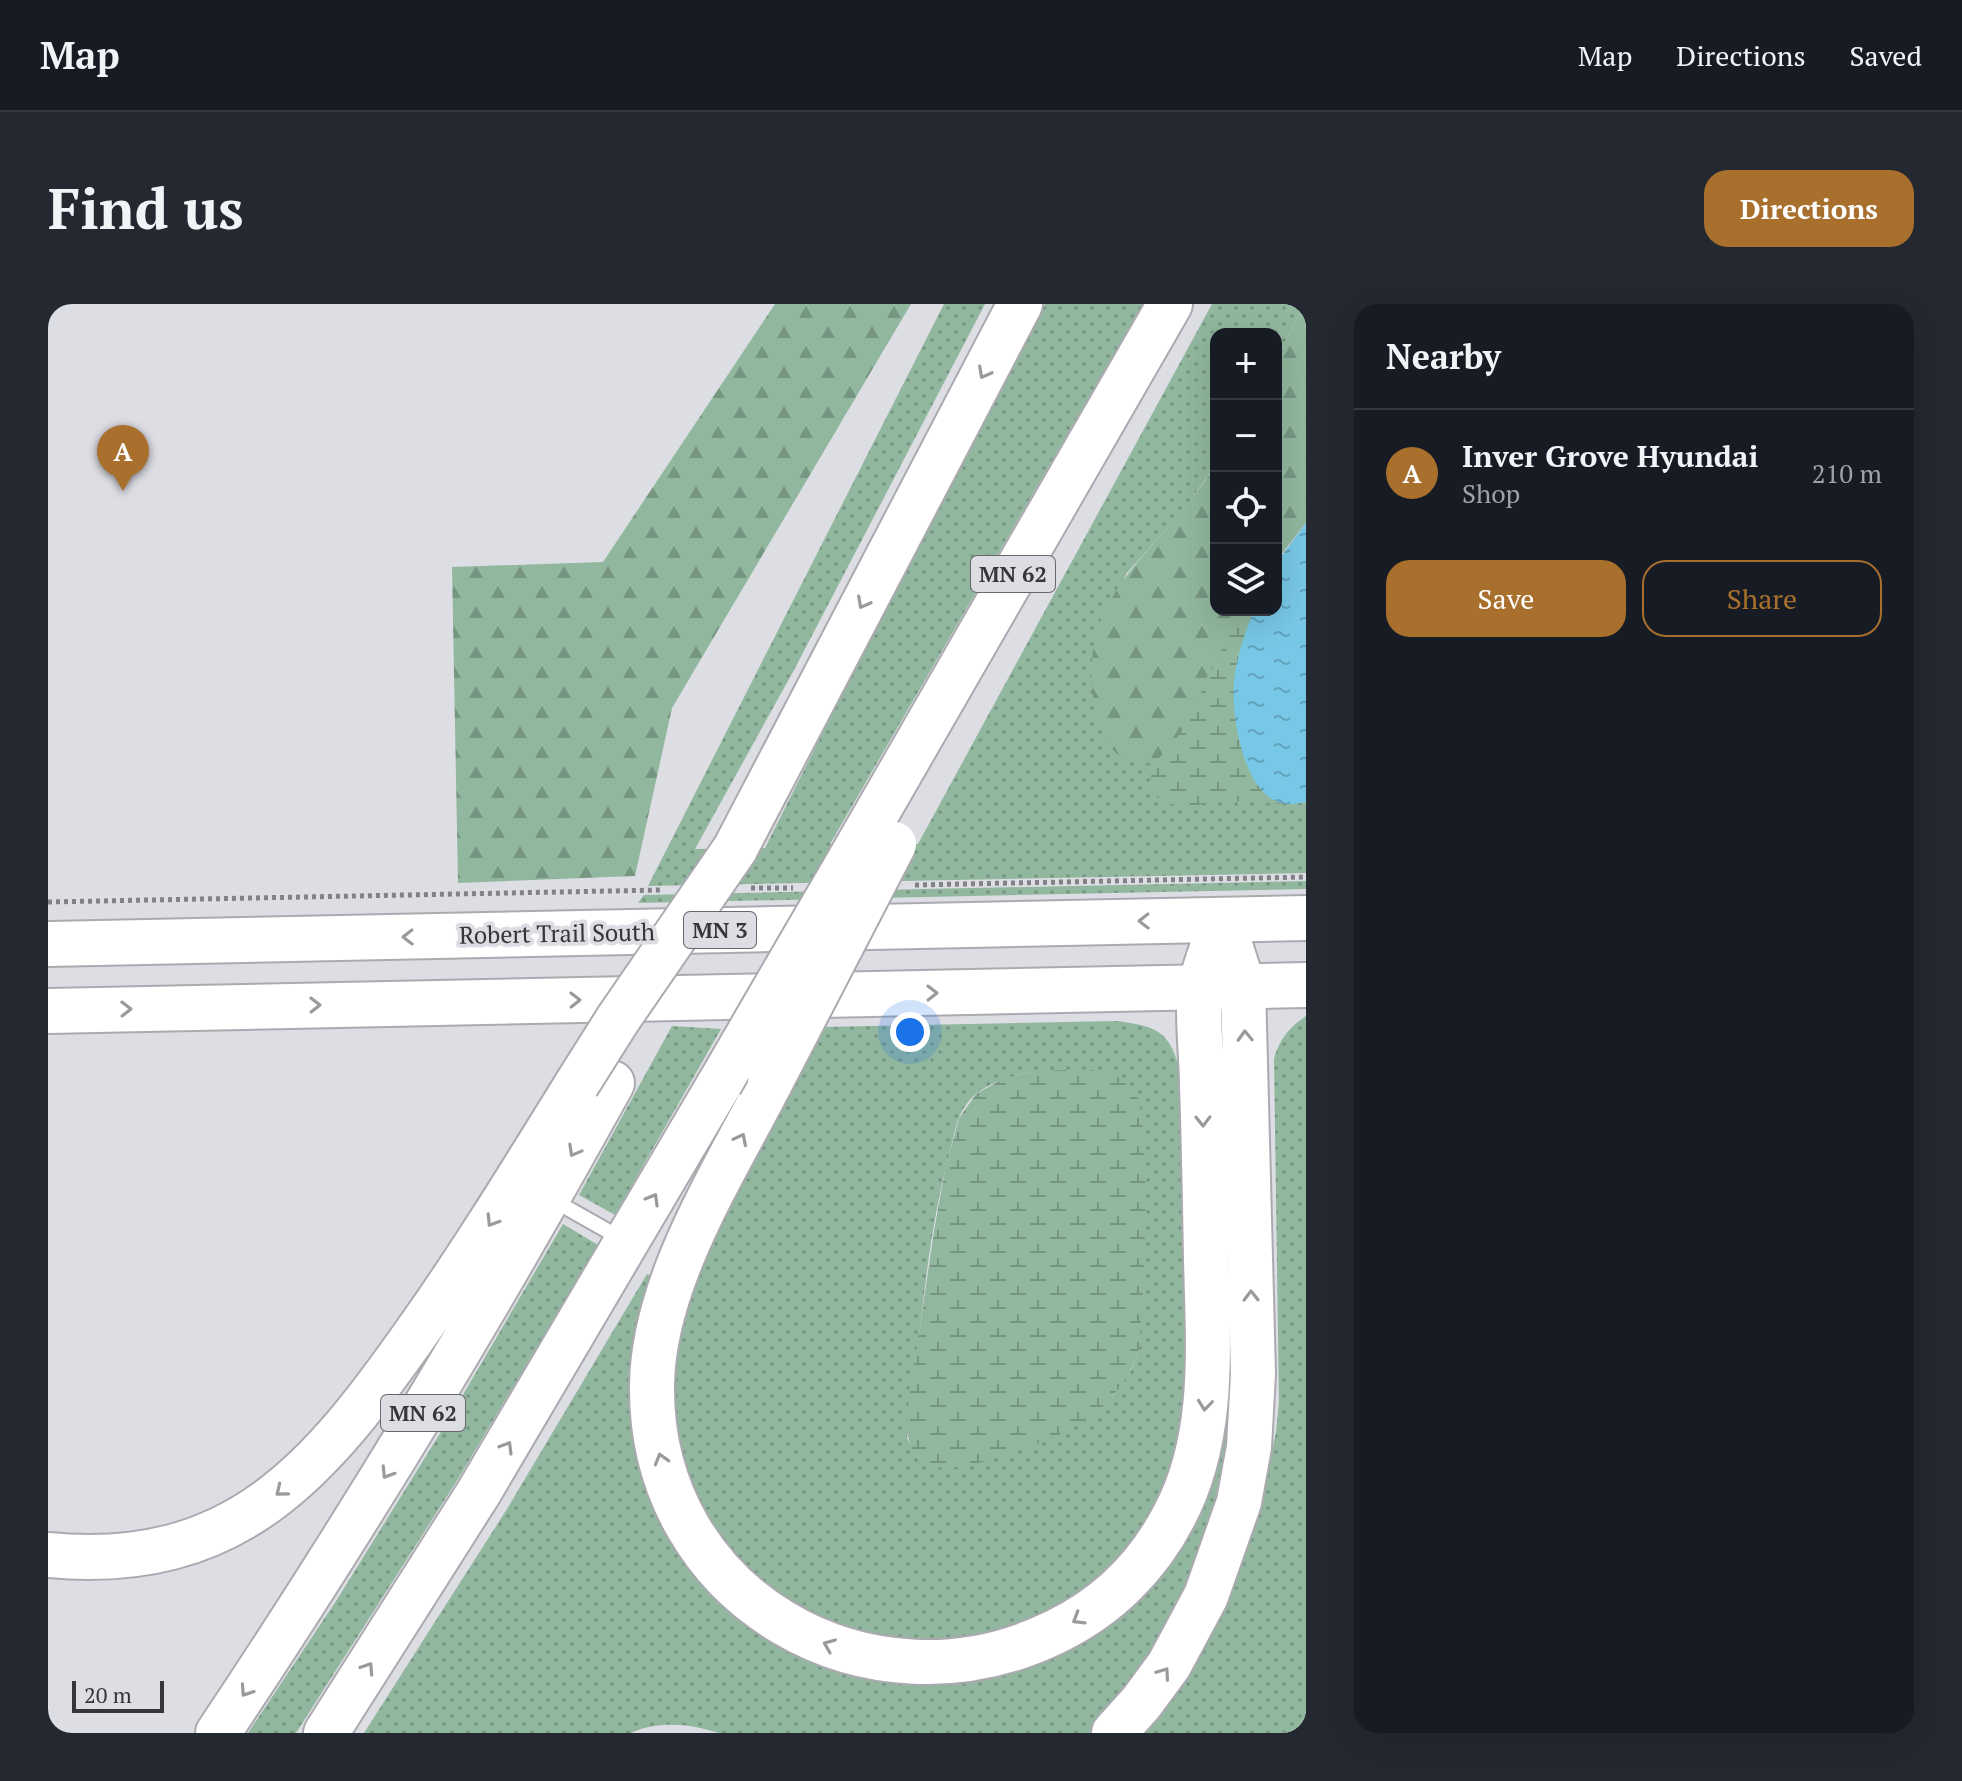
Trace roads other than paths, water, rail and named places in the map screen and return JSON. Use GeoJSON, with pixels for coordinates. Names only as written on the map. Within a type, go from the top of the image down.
{"type":"FeatureCollection","features":[{"type":"Feature","properties":{"kind":"main road"},"geometry":{"type":"LineString","coordinates":[[48,1555],[141,1555],[179,1546],[255,1511],[297,1478],[343,1430],[399,1358],[595,1084],[618,1019],[735,849],[1020,304]]}},
{"type":"Feature","properties":{"kind":"main road"},"geometry":{"type":"LineString","coordinates":[[1172,304],[877,844],[770,1083],[678,1267],[661,1316],[653,1360],[653,1422],[657,1446],[674,1498],[692,1533],[720,1570],[753,1601],[795,1630],[841,1650],[887,1661],[945,1663],[983,1658],[1017,1648],[1089,1613],[1120,1589],[1162,1537],[1194,1468],[1204,1417],[1208,1354],[1200,987],[1222,920]]}},
{"type":"Feature","properties":{"kind":"main road"},"geometry":{"type":"LineString","coordinates":[[326,1733],[487,1480],[720,1083],[877,844]]}},
{"type":"Feature","properties":{"kind":"main road","name":"Robert Trail South"},"geometry":{"type":"LineString","coordinates":[[48,944],[1306,918]]}},
{"type":"Feature","properties":{"kind":"main road"},"geometry":{"type":"LineString","coordinates":[[1114,1733],[1156,1684],[1194,1621],[1226,1545],[1245,1472],[1253,1374],[1243,986],[1222,920]]}},
{"type":"Feature","properties":{"kind":"main road"},"geometry":{"type":"LineString","coordinates":[[48,1011],[1306,985]]}},
{"type":"Feature","properties":{"kind":"main road","name":"MN 62"},"geometry":{"type":"LineString","coordinates":[[218,1733],[317,1585],[423,1414],[549,1197],[595,1084]]}},
{"type":"Feature","properties":{"kind":"lane"},"geometry":{"type":"LineString","coordinates":[[549,1197],[628,1242]]}},
{"type":"Feature","properties":{"kind":"water"},"geometry":{"type":"Polygon","coordinates":[[[1306,523],[1306,802],[1287,804],[1268,796],[1257,785],[1249,769],[1238,732],[1234,696],[1239,655],[1252,616],[1282,616],[1282,555],[1306,523]]]}},
{"type":"Feature","properties":{"kind":"place","name":"Inver Grove Hyundai"},"geometry":{"type":"Point","coordinates":[123,491]}}]}
